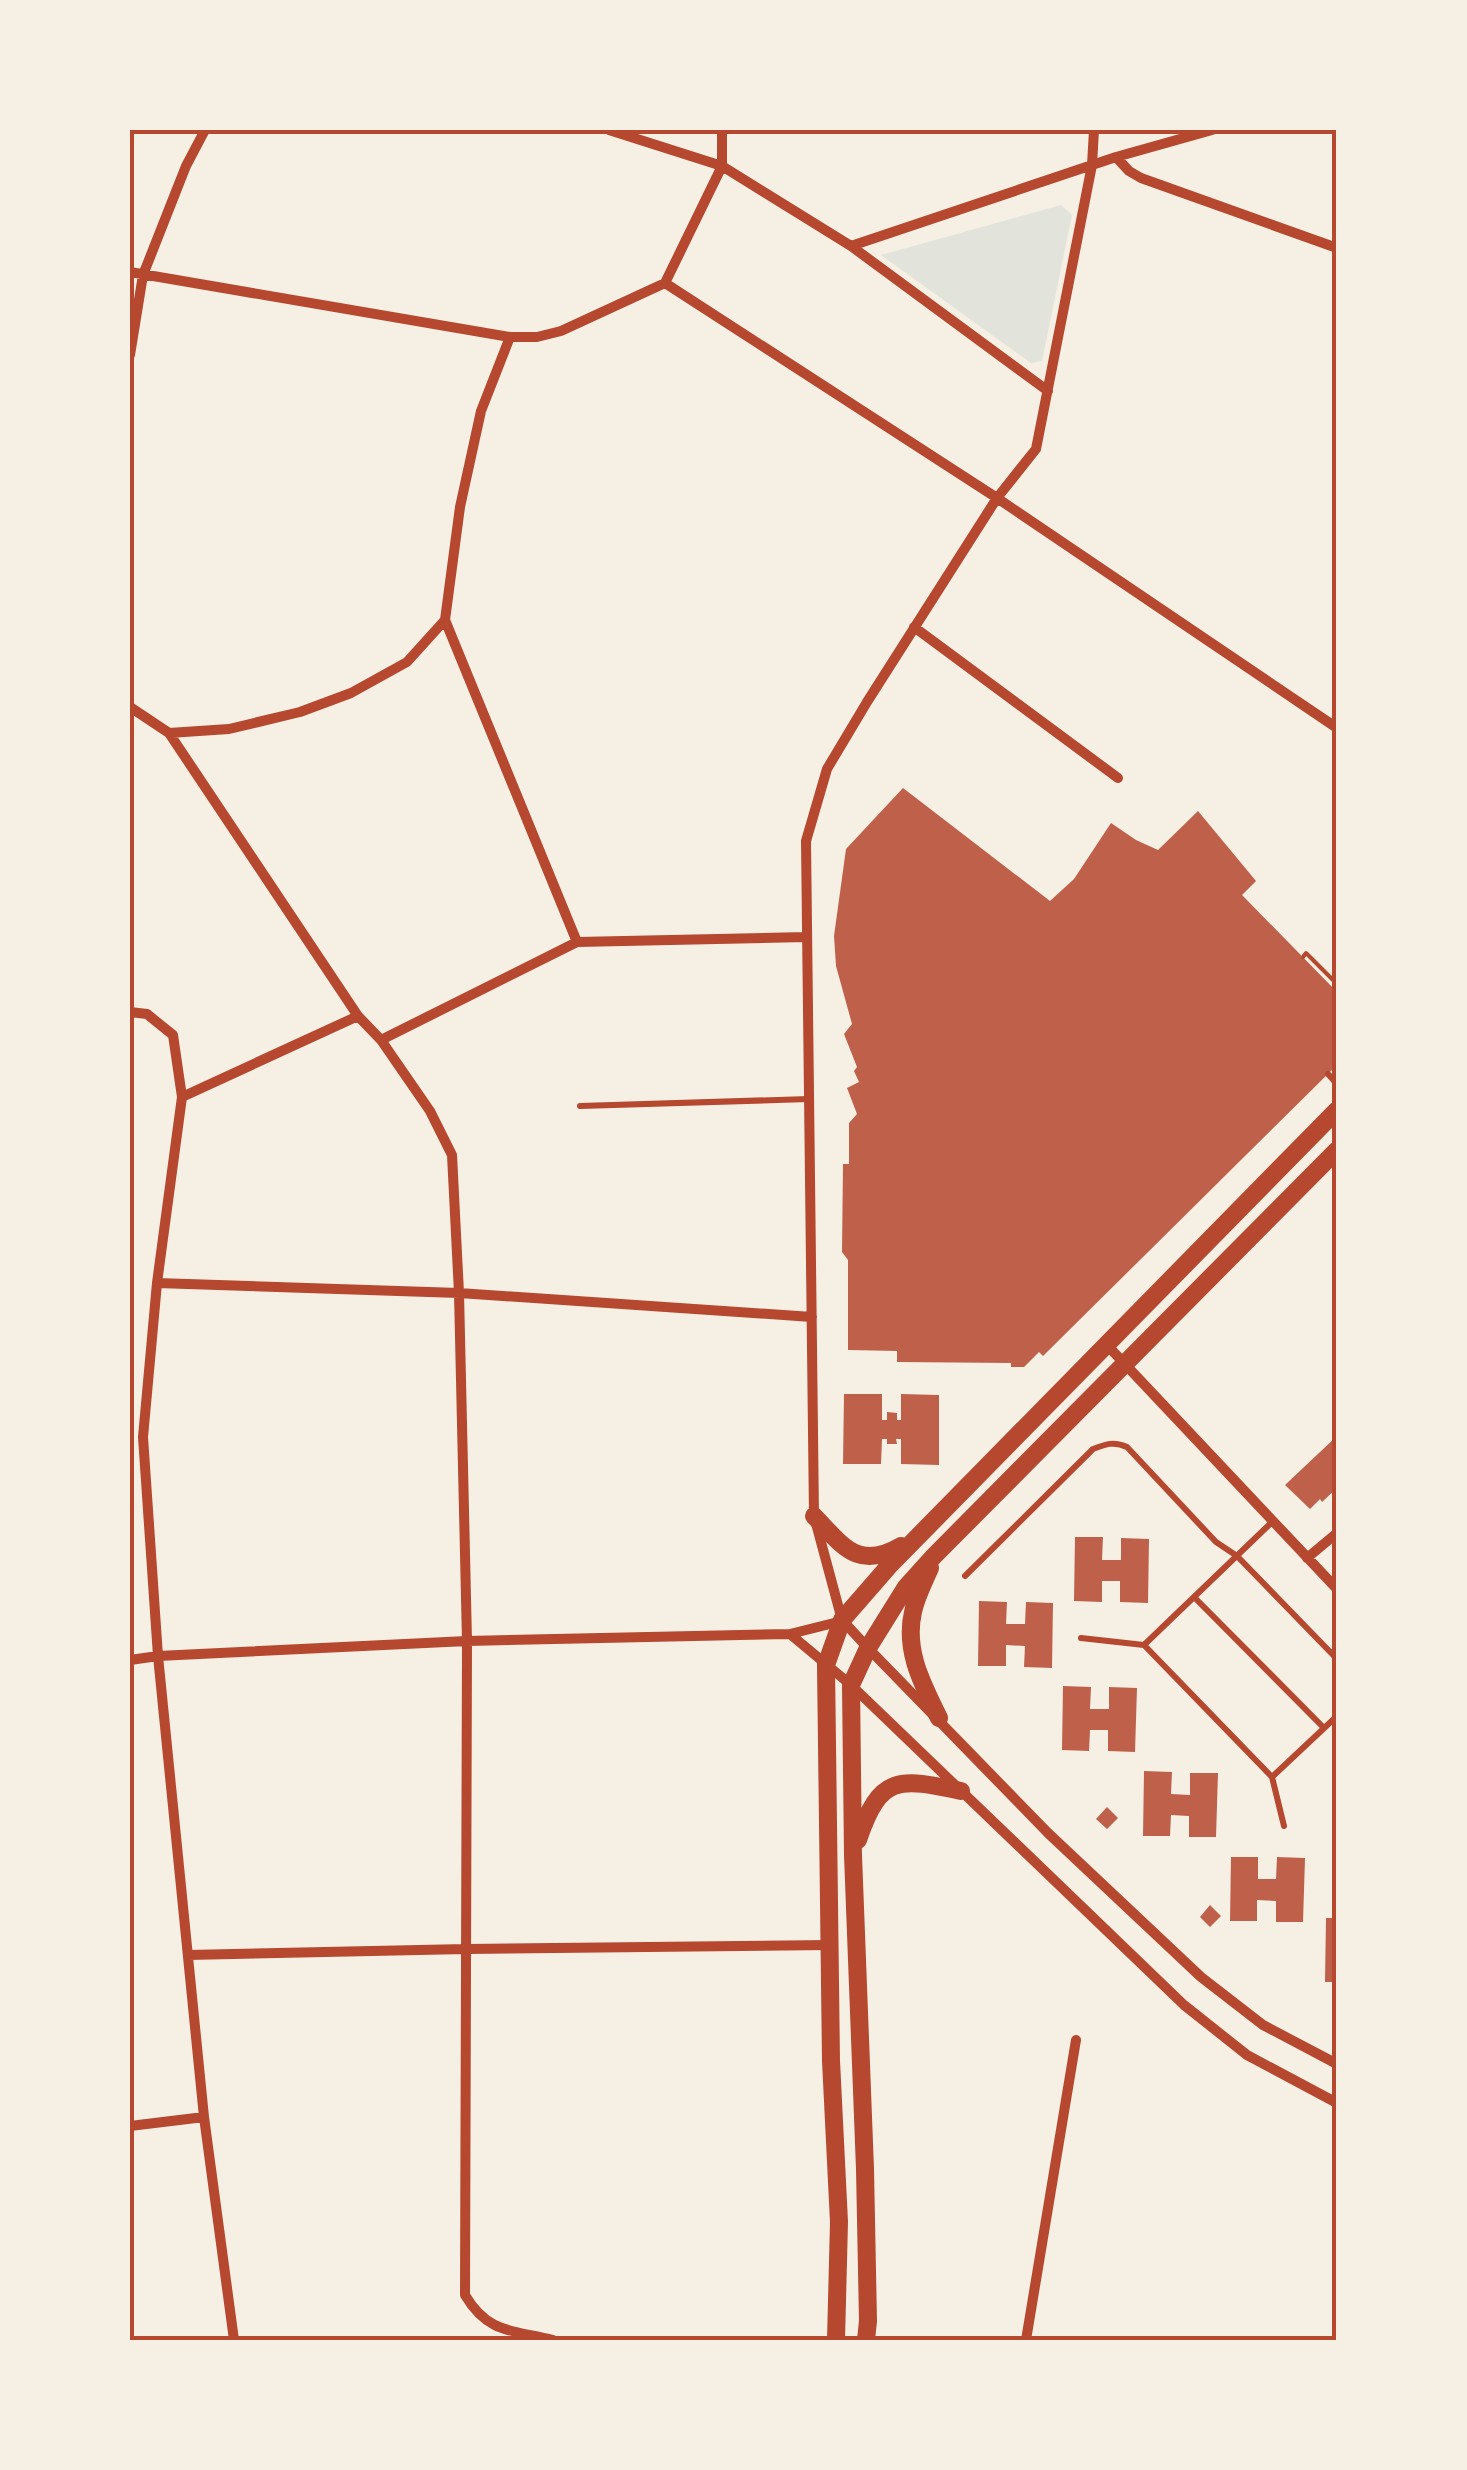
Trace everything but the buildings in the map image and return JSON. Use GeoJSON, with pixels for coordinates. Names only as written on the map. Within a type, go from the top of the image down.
{"type":"FeatureCollection","features":[{"type":"Feature","properties":{"kind":"main road"},"geometry":{"type":"LineString","coordinates":[[836,2340],[839,2222],[831,2061],[826,1665],[842,1620],[919,1535],[1337,1110]]}},
{"type":"Feature","properties":{"kind":"main road"},"geometry":{"type":"LineString","coordinates":[[866,2340],[852,1686],[868,1648],[906,1588],[934,1556],[1337,1150]]}},
{"type":"Feature","properties":{"kind":"main road"},"geometry":{"type":"LineString","coordinates":[[814,1516],[845,1549],[863,1557],[886,1555],[919,1535]]}},
{"type":"Feature","properties":{"kind":"main road"},"geometry":{"type":"LineString","coordinates":[[934,1556],[912,1613],[912,1640],[914,1666],[939,1718]]}},
{"type":"Feature","properties":{"kind":"main road"},"geometry":{"type":"LineString","coordinates":[[853,1855],[876,1798],[892,1786],[926,1783],[962,1791]]}},
{"type":"Feature","properties":{"kind":"street"},"geometry":{"type":"LineString","coordinates":[[130,355],[143,275],[186,166],[205,130]]}},
{"type":"Feature","properties":{"kind":"street"},"geometry":{"type":"LineString","coordinates":[[608,130],[722,166],[851,246],[1048,390]]}},
{"type":"Feature","properties":{"kind":"street"},"geometry":{"type":"LineString","coordinates":[[130,272],[510,337],[537,337],[561,331],[665,283],[722,166],[722,130]]}},
{"type":"Feature","properties":{"kind":"street"},"geometry":{"type":"LineString","coordinates":[[1094,130],[1092,165],[1036,449],[997,498],[827,769],[806,842],[814,1516],[842,1620],[868,1648],[1048,1833],[1202,1977],[1263,2025],[1337,2064]]}},
{"type":"Feature","properties":{"kind":"street"},"geometry":{"type":"LineString","coordinates":[[851,246],[1116,156],[1212,130]]}},
{"type":"Feature","properties":{"kind":"street"},"geometry":{"type":"LineString","coordinates":[[1116,156],[1142,178],[1337,248]]}},
{"type":"Feature","properties":{"kind":"street"},"geometry":{"type":"LineString","coordinates":[[665,283],[997,498],[1337,728]]}},
{"type":"Feature","properties":{"kind":"street"},"geometry":{"type":"LineString","coordinates":[[510,337],[481,410],[460,507],[445,620],[577,942]]}},
{"type":"Feature","properties":{"kind":"street"},"geometry":{"type":"LineString","coordinates":[[168,733],[229,729],[300,712],[351,693],[407,662],[445,620]]}},
{"type":"Feature","properties":{"kind":"street"},"geometry":{"type":"LineString","coordinates":[[914,628],[1118,778]]}},
{"type":"Feature","properties":{"kind":"street"},"geometry":{"type":"LineString","coordinates":[[130,707],[168,733],[358,1016],[381,1040],[430,1111],[452,1155],[467,1640],[465,2295],[488,2322],[504,2330],[553,2340]]}},
{"type":"Feature","properties":{"kind":"street"},"geometry":{"type":"LineString","coordinates":[[381,1040],[577,942],[806,937]]}},
{"type":"Feature","properties":{"kind":"street"},"geometry":{"type":"LineString","coordinates":[[130,1012],[147,1014],[173,1034],[182,1097],[157,1284],[143,1437],[158,1656],[204,2117],[234,2340]]}},
{"type":"Feature","properties":{"kind":"street"},"geometry":{"type":"LineString","coordinates":[[182,1097],[358,1016]]}},
{"type":"Feature","properties":{"kind":"street"},"geometry":{"type":"LineString","coordinates":[[157,1284],[459,1293],[812,1317]]}},
{"type":"Feature","properties":{"kind":"street"},"geometry":{"type":"LineString","coordinates":[[1106,1344],[1337,1589]]}},
{"type":"Feature","properties":{"kind":"street"},"geometry":{"type":"LineString","coordinates":[[1307,1558],[1337,1533]]}},
{"type":"Feature","properties":{"kind":"street"},"geometry":{"type":"LineString","coordinates":[[130,1660],[467,1640],[790,1634],[842,1620]]}},
{"type":"Feature","properties":{"kind":"street"},"geometry":{"type":"LineString","coordinates":[[790,1634],[852,1686],[1184,2005],[1247,2055],[1337,2103]]}},
{"type":"Feature","properties":{"kind":"street"},"geometry":{"type":"LineString","coordinates":[[188,1954],[829,1945]]}},
{"type":"Feature","properties":{"kind":"street"},"geometry":{"type":"LineString","coordinates":[[1026,2340],[1076,2040]]}},
{"type":"Feature","properties":{"kind":"street"},"geometry":{"type":"LineString","coordinates":[[130,2126],[204,2117]]}},
{"type":"Feature","properties":{"kind":"lane"},"geometry":{"type":"LineString","coordinates":[[1328,1074],[1337,1084]]}},
{"type":"Feature","properties":{"kind":"lane"},"geometry":{"type":"LineString","coordinates":[[580,1106],[809,1099]]}},
{"type":"Feature","properties":{"kind":"lane"},"geometry":{"type":"LineString","coordinates":[[965,1576],[1092,1449],[1118,1443],[1138,1458],[1216,1542],[1237,1556],[1337,1659]]}},
{"type":"Feature","properties":{"kind":"lane"},"geometry":{"type":"LineString","coordinates":[[1144,1645],[1272,1522]]}},
{"type":"Feature","properties":{"kind":"lane"},"geometry":{"type":"LineString","coordinates":[[1194,1597],[1324,1728]]}},
{"type":"Feature","properties":{"kind":"lane"},"geometry":{"type":"LineString","coordinates":[[1081,1638],[1144,1645],[1272,1777],[1284,1826]]}},
{"type":"Feature","properties":{"kind":"lane"},"geometry":{"type":"LineString","coordinates":[[1272,1777],[1337,1716]]}},
{"type":"Feature","properties":{"kind":"path"},"geometry":{"type":"LineString","coordinates":[[1303,957],[1306,953],[1337,984]]}},
{"type":"Feature","properties":{"kind":"shaded area"},"geometry":{"type":"Polygon","coordinates":[[[1061,205],[1072,215],[1042,361],[1031,363],[881,255],[1061,205]]]}}]}
